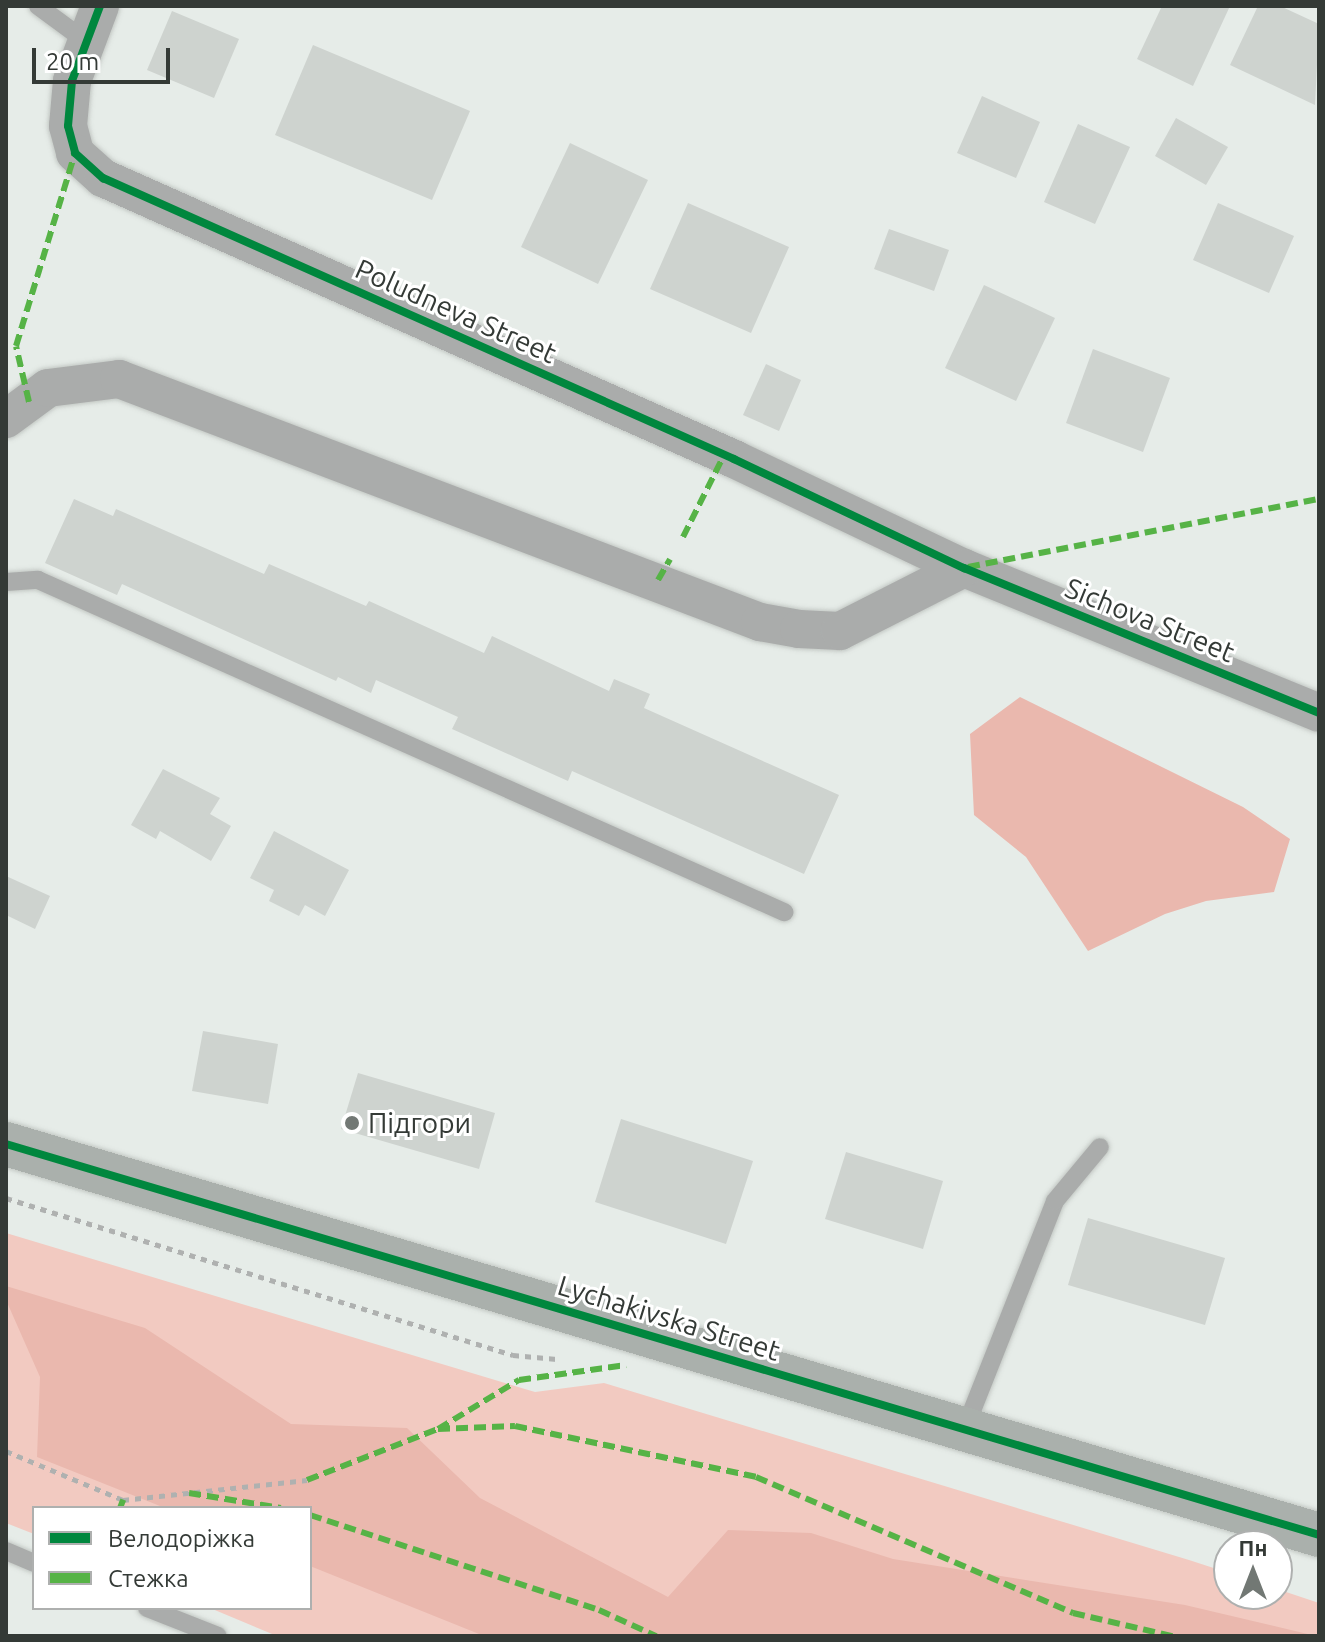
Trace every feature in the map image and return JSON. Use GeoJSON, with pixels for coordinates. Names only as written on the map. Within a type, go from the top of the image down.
{"type":"FeatureCollection","features":[{"type":"Feature","properties":{"kind":"main road","name":"Lychakivska Street"},"geometry":{"type":"LineString","coordinates":[[6,1144],[1319,1535]]}},
{"type":"Feature","properties":{"kind":"street","name":"Poludneva Street"},"geometry":{"type":"LineString","coordinates":[[92,23],[72,81],[68,126],[75,153],[103,178],[734,459],[964,568]]}},
{"type":"Feature","properties":{"kind":"street"},"geometry":{"type":"LineString","coordinates":[[6,419],[48,388],[119,379],[760,622],[799,629],[840,631],[964,568]]}},
{"type":"Feature","properties":{"kind":"street","name":"Sichova Street"},"geometry":{"type":"LineString","coordinates":[[964,568],[1319,713]]}},
{"type":"Feature","properties":{"kind":"lane"},"geometry":{"type":"LineString","coordinates":[[38,6],[92,23]]}},
{"type":"Feature","properties":{"kind":"lane"},"geometry":{"type":"LineString","coordinates":[[6,582],[38,580],[784,912]]}},
{"type":"Feature","properties":{"kind":"lane"},"geometry":{"type":"LineString","coordinates":[[964,1431],[1055,1201],[1100,1147]]}},
{"type":"Feature","properties":{"kind":"lane"},"geometry":{"type":"LineString","coordinates":[[6,1551],[32,1562]]}},
{"type":"Feature","properties":{"kind":"lane"},"geometry":{"type":"LineString","coordinates":[[152,1610],[218,1636]]}},
{"type":"Feature","properties":{"kind":"path"},"geometry":{"type":"LineString","coordinates":[[6,1198],[513,1355],[569,1360]]}},
{"type":"Feature","properties":{"kind":"path"},"geometry":{"type":"LineString","coordinates":[[6,1451],[123,1500],[307,1480]]}},
{"type":"Feature","properties":{"kind":"shaded area"},"geometry":{"type":"Polygon","coordinates":[[[1020,697],[1243,807],[1290,839],[1274,892],[1206,901],[1165,914],[1088,951],[1026,857],[974,815],[970,734],[1020,697]]]}},
{"type":"Feature","properties":{"kind":"shaded area"},"geometry":{"type":"Polygon","coordinates":[[[6,1233],[535,1392],[604,1383],[1189,1560],[1213,1568],[1213,1610],[1293,1610],[1293,1594],[1319,1603],[1319,1636],[277,1636],[215,1610],[312,1610],[312,1506],[32,1506],[32,1533],[6,1523],[6,1233]]]}},
{"type":"Feature","properties":{"kind":"shaded area"},"geometry":{"type":"Polygon","coordinates":[[[6,1286],[145,1328],[291,1424],[407,1428],[480,1498],[668,1597],[728,1530],[811,1533],[893,1559],[1185,1605],[1316,1636],[484,1636],[312,1567],[312,1506],[160,1506],[37,1457],[40,1377],[6,1300],[6,1286]]]}},
{"type":"Feature","properties":{"kind":"building"},"geometry":{"type":"Polygon","coordinates":[[[1162,6],[1230,6],[1193,86],[1137,59],[1162,6]]]}},
{"type":"Feature","properties":{"kind":"building"},"geometry":{"type":"Polygon","coordinates":[[[1258,6],[1280,6],[1319,24],[1315,105],[1230,65],[1258,6]]]}},
{"type":"Feature","properties":{"kind":"building"},"geometry":{"type":"Polygon","coordinates":[[[172,11],[239,39],[214,98],[147,70],[172,11]]]}},
{"type":"Feature","properties":{"kind":"building"},"geometry":{"type":"Polygon","coordinates":[[[313,45],[470,111],[432,200],[275,135],[313,45]]]}},
{"type":"Feature","properties":{"kind":"building"},"geometry":{"type":"Polygon","coordinates":[[[982,96],[1040,122],[1016,178],[957,153],[982,96]]]}},
{"type":"Feature","properties":{"kind":"building"},"geometry":{"type":"Polygon","coordinates":[[[1176,118],[1228,147],[1206,185],[1155,156],[1176,118]]]}},
{"type":"Feature","properties":{"kind":"building"},"geometry":{"type":"Polygon","coordinates":[[[1078,124],[1130,147],[1095,224],[1044,202],[1078,124]]]}},
{"type":"Feature","properties":{"kind":"building"},"geometry":{"type":"Polygon","coordinates":[[[570,143],[648,180],[598,284],[521,247],[570,143]]]}},
{"type":"Feature","properties":{"kind":"building"},"geometry":{"type":"Polygon","coordinates":[[[688,203],[789,247],[751,333],[650,289],[688,203]]]}},
{"type":"Feature","properties":{"kind":"building"},"geometry":{"type":"Polygon","coordinates":[[[1218,203],[1294,236],[1269,293],[1193,260],[1218,203]]]}},
{"type":"Feature","properties":{"kind":"building"},"geometry":{"type":"Polygon","coordinates":[[[889,229],[949,250],[934,291],[874,269],[889,229]]]}},
{"type":"Feature","properties":{"kind":"building"},"geometry":{"type":"Polygon","coordinates":[[[984,285],[1055,318],[1016,401],[945,368],[984,285]]]}},
{"type":"Feature","properties":{"kind":"building"},"geometry":{"type":"Polygon","coordinates":[[[1093,349],[1170,378],[1143,452],[1066,423],[1093,349]]]}},
{"type":"Feature","properties":{"kind":"building"},"geometry":{"type":"Polygon","coordinates":[[[766,364],[801,380],[779,431],[743,415],[766,364]]]}},
{"type":"Feature","properties":{"kind":"building"},"geometry":{"type":"Polygon","coordinates":[[[74,499],[113,516],[116,509],[264,574],[269,564],[366,606],[369,601],[484,653],[492,636],[609,691],[614,679],[650,694],[644,708],[839,795],[804,874],[572,771],[568,781],[452,729],[458,717],[376,680],[371,693],[338,677],[336,681],[122,584],[117,595],[45,563],[74,499]]]}},
{"type":"Feature","properties":{"kind":"building"},"geometry":{"type":"Polygon","coordinates":[[[163,769],[220,798],[210,814],[231,826],[211,861],[160,831],[156,839],[131,825],[163,769]]]}},
{"type":"Feature","properties":{"kind":"building"},"geometry":{"type":"Polygon","coordinates":[[[274,831],[349,870],[325,916],[305,905],[299,916],[269,901],[274,890],[250,878],[274,831]]]}},
{"type":"Feature","properties":{"kind":"building"},"geometry":{"type":"Polygon","coordinates":[[[6,876],[50,896],[35,929],[6,915],[6,876]]]}},
{"type":"Feature","properties":{"kind":"building"},"geometry":{"type":"Polygon","coordinates":[[[203,1031],[278,1044],[268,1104],[192,1091],[203,1031]]]}},
{"type":"Feature","properties":{"kind":"building"},"geometry":{"type":"Polygon","coordinates":[[[358,1073],[495,1113],[479,1169],[341,1129],[358,1073]]]}},
{"type":"Feature","properties":{"kind":"building"},"geometry":{"type":"Polygon","coordinates":[[[621,1119],[753,1161],[726,1244],[595,1202],[621,1119]]]}},
{"type":"Feature","properties":{"kind":"building"},"geometry":{"type":"Polygon","coordinates":[[[846,1152],[943,1181],[923,1249],[825,1219],[846,1152]]]}},
{"type":"Feature","properties":{"kind":"building"},"geometry":{"type":"Polygon","coordinates":[[[1088,1218],[1225,1258],[1205,1325],[1068,1285],[1088,1218]]]}},
{"type":"Feature","properties":{"kind":"marked path"},"geometry":{"type":"LineString","coordinates":[[29,402],[16,346],[75,153]]}},
{"type":"Feature","properties":{"kind":"marked path"},"geometry":{"type":"LineString","coordinates":[[683,537],[724,455]]}},
{"type":"Feature","properties":{"kind":"marked path"},"geometry":{"type":"LineString","coordinates":[[968,567],[1319,499]]}},
{"type":"Feature","properties":{"kind":"marked path"},"geometry":{"type":"LineString","coordinates":[[658,580],[670,559]]}},
{"type":"Feature","properties":{"kind":"marked path"},"geometry":{"type":"LineString","coordinates":[[307,1480],[438,1429],[519,1380],[626,1365]]}},
{"type":"Feature","properties":{"kind":"marked path"},"geometry":{"type":"LineString","coordinates":[[438,1429],[515,1426],[756,1477],[1073,1613],[1172,1636]]}},
{"type":"Feature","properties":{"kind":"marked path"},"geometry":{"type":"LineString","coordinates":[[189,1493],[269,1506]]}},
{"type":"Feature","properties":{"kind":"marked path"},"geometry":{"type":"LineString","coordinates":[[121,1506],[123,1500]]}},
{"type":"Feature","properties":{"kind":"marked path"},"geometry":{"type":"LineString","coordinates":[[312,1516],[599,1610],[656,1636]]}},
{"type":"Feature","properties":{"kind":"cycle path"},"geometry":{"type":"LineString","coordinates":[[100,6],[72,81],[68,126],[75,153],[103,178],[734,459],[964,568],[1319,713]]}},
{"type":"Feature","properties":{"kind":"cycle path"},"geometry":{"type":"LineString","coordinates":[[6,1144],[1319,1535]]}},
{"type":"Feature","properties":{"kind":"place","name":"Підгори"},"geometry":{"type":"Point","coordinates":[352,1123]}}]}
